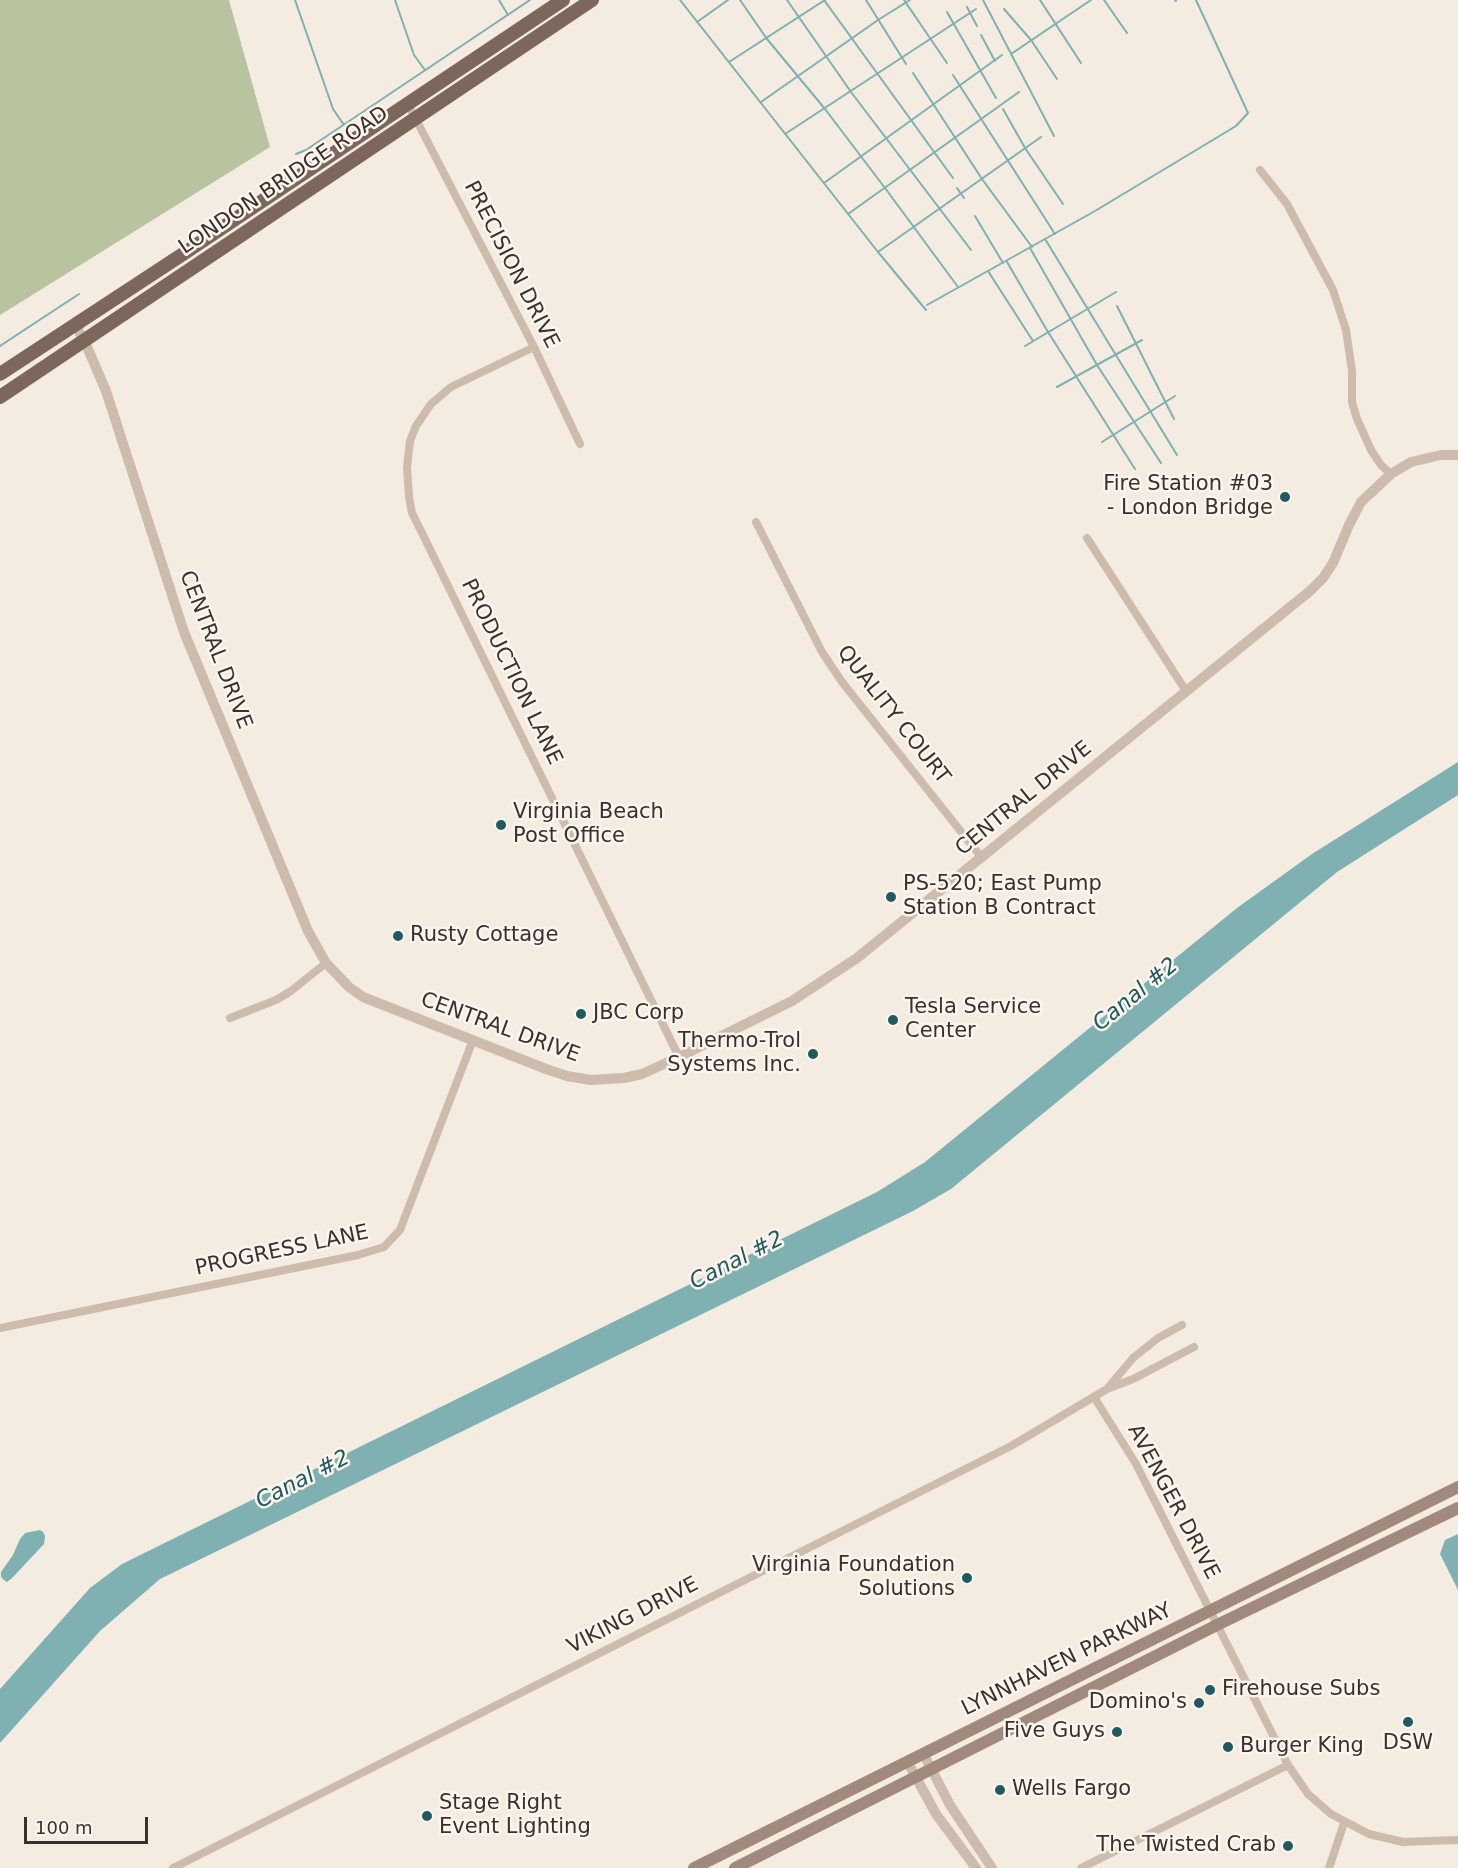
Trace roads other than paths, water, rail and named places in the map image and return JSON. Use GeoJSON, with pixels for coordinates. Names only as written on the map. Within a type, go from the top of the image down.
{"type":"FeatureCollection","features":[{"type":"Feature","properties":{"kind":"main road","name":"LONDON BRIDGE ROAD"},"geometry":{"type":"LineString","coordinates":[[0,374],[562,0]]}},
{"type":"Feature","properties":{"kind":"main road","name":"LONDON BRIDGE ROAD"},"geometry":{"type":"LineString","coordinates":[[0,397],[592,0]]}},
{"type":"Feature","properties":{"kind":"main road","name":"LYNNHAVEN PARKWAY"},"geometry":{"type":"LineString","coordinates":[[694,1868],[1458,1487]]}},
{"type":"Feature","properties":{"kind":"main road","name":"LYNNHAVEN PARKWAY"},"geometry":{"type":"LineString","coordinates":[[735,1868],[1217,1625],[1458,1508]]}},
{"type":"Feature","properties":{"kind":"street","name":"PRECISION DRIVE"},"geometry":{"type":"LineString","coordinates":[[408,104],[534,348],[580,444]]}},
{"type":"Feature","properties":{"kind":"street"},"geometry":{"type":"LineString","coordinates":[[1260,170],[1287,204],[1333,290],[1346,330],[1352,370],[1352,402],[1357,419],[1371,450],[1381,465],[1391,474]]}},
{"type":"Feature","properties":{"kind":"street","name":"CENTRAL DRIVE"},"geometry":{"type":"LineString","coordinates":[[75,325],[106,391],[184,632],[308,931],[326,963],[349,987],[363,997],[567,1077],[591,1080],[624,1078],[642,1074],[792,1001],[857,958],[1323,578],[1333,563],[1361,502],[1391,474],[1411,462],[1441,455],[1458,455]]}},
{"type":"Feature","properties":{"kind":"street","name":"PRODUCTION LANE"},"geometry":{"type":"LineString","coordinates":[[534,348],[451,387],[431,404],[416,426],[410,441],[407,467],[408,497],[412,513],[679,1057]]}},
{"type":"Feature","properties":{"kind":"street","name":"QUALITY COURT"},"geometry":{"type":"LineString","coordinates":[[756,522],[822,652],[842,682],[982,858]]}},
{"type":"Feature","properties":{"kind":"street"},"geometry":{"type":"LineString","coordinates":[[1087,538],[1186,691]]}},
{"type":"Feature","properties":{"kind":"street"},"geometry":{"type":"LineString","coordinates":[[230,1018],[276,1000],[326,963]]}},
{"type":"Feature","properties":{"kind":"street","name":"PROGRESS LANE"},"geometry":{"type":"LineString","coordinates":[[0,1328],[358,1255],[384,1247],[400,1230],[473,1040]]}},
{"type":"Feature","properties":{"kind":"street","name":"VIKING DRIVE"},"geometry":{"type":"LineString","coordinates":[[1107,1389],[1133,1358],[1158,1338],[1182,1325]]}},
{"type":"Feature","properties":{"kind":"street","name":"VIKING DRIVE"},"geometry":{"type":"LineString","coordinates":[[173,1868],[1011,1446],[1107,1389],[1134,1380],[1194,1347]]}},
{"type":"Feature","properties":{"kind":"street","name":"AVENGER DRIVE"},"geometry":{"type":"LineString","coordinates":[[1094,1397],[1136,1464],[1288,1765],[1308,1794],[1330,1814],[1370,1834],[1402,1842],[1458,1840]]}},
{"type":"Feature","properties":{"kind":"street"},"geometry":{"type":"LineString","coordinates":[[923,1753],[950,1805],[992,1868]]}},
{"type":"Feature","properties":{"kind":"street"},"geometry":{"type":"LineString","coordinates":[[907,1761],[936,1814],[976,1868]]}},
{"type":"Feature","properties":{"kind":"street"},"geometry":{"type":"LineString","coordinates":[[1081,1868],[1288,1765]]}},
{"type":"Feature","properties":{"kind":"street"},"geometry":{"type":"LineString","coordinates":[[1329,1868],[1344,1823]]}},
{"type":"Feature","properties":{"kind":"water","name":"Canal #2"},"geometry":{"type":"Polygon","coordinates":[[[1458,762],[1458,795],[1337,872],[951,1189],[913,1211],[160,1579],[100,1631],[0,1743],[0,1689],[90,1588],[122,1564],[877,1192],[925,1162],[1237,908],[1312,854],[1458,762]]]}},
{"type":"Feature","properties":{"kind":"water"},"geometry":{"type":"Polygon","coordinates":[[[40,1530],[45,1536],[44,1544],[12,1578],[7,1582],[4,1580],[1,1572],[13,1555],[20,1539],[25,1533],[40,1530]]]}},
{"type":"Feature","properties":{"kind":"water"},"geometry":{"type":"Polygon","coordinates":[[[1458,1534],[1458,1590],[1440,1554],[1445,1540],[1458,1534]]]}},
{"type":"Feature","properties":{"kind":"waterway"},"geometry":{"type":"LineString","coordinates":[[295,0],[333,109],[344,125]]}},
{"type":"Feature","properties":{"kind":"waterway"},"geometry":{"type":"LineString","coordinates":[[395,0],[414,55],[425,70]]}},
{"type":"Feature","properties":{"kind":"waterway"},"geometry":{"type":"LineString","coordinates":[[499,0],[508,15]]}},
{"type":"Feature","properties":{"kind":"waterway"},"geometry":{"type":"LineString","coordinates":[[296,154],[306,150],[530,0]]}},
{"type":"Feature","properties":{"kind":"waterway"},"geometry":{"type":"LineString","coordinates":[[680,0],[878,252]]}},
{"type":"Feature","properties":{"kind":"waterway"},"geometry":{"type":"LineString","coordinates":[[697,22],[728,0]]}},
{"type":"Feature","properties":{"kind":"waterway"},"geometry":{"type":"LineString","coordinates":[[740,0],[767,39],[825,109],[958,287]]}},
{"type":"Feature","properties":{"kind":"waterway"},"geometry":{"type":"LineString","coordinates":[[787,0],[851,92],[971,250]]}},
{"type":"Feature","properties":{"kind":"waterway"},"geometry":{"type":"LineString","coordinates":[[824,0],[953,178]]}},
{"type":"Feature","properties":{"kind":"waterway"},"geometry":{"type":"LineString","coordinates":[[729,62],[825,0]]}},
{"type":"Feature","properties":{"kind":"waterway"},"geometry":{"type":"LineString","coordinates":[[866,0],[906,64]]}},
{"type":"Feature","properties":{"kind":"waterway"},"geometry":{"type":"LineString","coordinates":[[904,0],[947,63]]}},
{"type":"Feature","properties":{"kind":"waterway"},"geometry":{"type":"LineString","coordinates":[[761,102],[910,0]]}},
{"type":"Feature","properties":{"kind":"waterway"},"geometry":{"type":"LineString","coordinates":[[983,0],[1054,136]]}},
{"type":"Feature","properties":{"kind":"waterway"},"geometry":{"type":"LineString","coordinates":[[1040,0],[1081,63]]}},
{"type":"Feature","properties":{"kind":"waterway"},"geometry":{"type":"LineString","coordinates":[[1011,54],[1091,0]]}},
{"type":"Feature","properties":{"kind":"waterway"},"geometry":{"type":"LineString","coordinates":[[1104,0],[1127,33]]}},
{"type":"Feature","properties":{"kind":"waterway"},"geometry":{"type":"LineString","coordinates":[[927,305],[1095,211],[1236,126],[1248,113],[1196,0]]}},
{"type":"Feature","properties":{"kind":"waterway"},"geometry":{"type":"LineString","coordinates":[[967,7],[977,26]]}},
{"type":"Feature","properties":{"kind":"waterway"},"geometry":{"type":"LineString","coordinates":[[785,134],[976,9]]}},
{"type":"Feature","properties":{"kind":"waterway"},"geometry":{"type":"LineString","coordinates":[[1004,9],[1031,40],[1057,79]]}},
{"type":"Feature","properties":{"kind":"waterway"},"geometry":{"type":"LineString","coordinates":[[947,12],[996,98]]}},
{"type":"Feature","properties":{"kind":"waterway"},"geometry":{"type":"LineString","coordinates":[[981,35],[995,61]]}},
{"type":"Feature","properties":{"kind":"waterway"},"geometry":{"type":"LineString","coordinates":[[824,183],[1002,55]]}},
{"type":"Feature","properties":{"kind":"waterway"},"geometry":{"type":"LineString","coordinates":[[913,73],[982,179],[1032,247]]}},
{"type":"Feature","properties":{"kind":"waterway"},"geometry":{"type":"LineString","coordinates":[[953,75],[1055,234]]}},
{"type":"Feature","properties":{"kind":"waterway"},"geometry":{"type":"LineString","coordinates":[[848,214],[1019,92]]}},
{"type":"Feature","properties":{"kind":"waterway"},"geometry":{"type":"LineString","coordinates":[[1003,109],[1025,148],[1063,204]]}},
{"type":"Feature","properties":{"kind":"waterway"},"geometry":{"type":"LineString","coordinates":[[926,310],[878,252],[1041,137]]}},
{"type":"Feature","properties":{"kind":"waterway"},"geometry":{"type":"LineString","coordinates":[[957,188],[964,198]]}},
{"type":"Feature","properties":{"kind":"waterway"},"geometry":{"type":"LineString","coordinates":[[975,216],[1003,263]]}},
{"type":"Feature","properties":{"kind":"waterway"},"geometry":{"type":"LineString","coordinates":[[1045,239],[1177,455]]}},
{"type":"Feature","properties":{"kind":"waterway"},"geometry":{"type":"LineString","coordinates":[[1030,248],[1097,365],[1161,463]]}},
{"type":"Feature","properties":{"kind":"waterway"},"geometry":{"type":"LineString","coordinates":[[1007,262],[1048,332],[1135,469]]}},
{"type":"Feature","properties":{"kind":"waterway"},"geometry":{"type":"LineString","coordinates":[[988,271],[1033,341]]}},
{"type":"Feature","properties":{"kind":"waterway"},"geometry":{"type":"LineString","coordinates":[[1025,346],[1116,292]]}},
{"type":"Feature","properties":{"kind":"waterway"},"geometry":{"type":"LineString","coordinates":[[0,346],[79,294]]}},
{"type":"Feature","properties":{"kind":"waterway"},"geometry":{"type":"LineString","coordinates":[[1117,306],[1174,419]]}},
{"type":"Feature","properties":{"kind":"waterway"},"geometry":{"type":"LineString","coordinates":[[1057,387],[1142,340]]}},
{"type":"Feature","properties":{"kind":"waterway"},"geometry":{"type":"LineString","coordinates":[[1102,442],[1175,396]]}},
{"type":"Feature","properties":{"kind":"place","name":"Fire Station #03 - London Bridge"},"geometry":{"type":"Point","coordinates":[1285,497]}},
{"type":"Feature","properties":{"kind":"place","name":"Virginia Beach Post Office"},"geometry":{"type":"Point","coordinates":[501,825]}},
{"type":"Feature","properties":{"kind":"place","name":"PS-520; East Pump Station B Contract"},"geometry":{"type":"Point","coordinates":[891,897]}},
{"type":"Feature","properties":{"kind":"place","name":"Rusty Cottage"},"geometry":{"type":"Point","coordinates":[398,936]}},
{"type":"Feature","properties":{"kind":"place","name":"JBC Corp"},"geometry":{"type":"Point","coordinates":[581,1014]}},
{"type":"Feature","properties":{"kind":"place","name":"Tesla Service Center"},"geometry":{"type":"Point","coordinates":[893,1020]}},
{"type":"Feature","properties":{"kind":"place","name":"Thermo-Trol Systems Inc."},"geometry":{"type":"Point","coordinates":[813,1054]}},
{"type":"Feature","properties":{"kind":"place","name":"Virginia Foundation Solutions"},"geometry":{"type":"Point","coordinates":[967,1578]}},
{"type":"Feature","properties":{"kind":"place","name":"Firehouse Subs"},"geometry":{"type":"Point","coordinates":[1210,1690]}},
{"type":"Feature","properties":{"kind":"place","name":"Domino's"},"geometry":{"type":"Point","coordinates":[1199,1703]}},
{"type":"Feature","properties":{"kind":"place","name":"DSW"},"geometry":{"type":"Point","coordinates":[1408,1722]}},
{"type":"Feature","properties":{"kind":"place","name":"Five Guys"},"geometry":{"type":"Point","coordinates":[1117,1732]}},
{"type":"Feature","properties":{"kind":"place","name":"Burger King"},"geometry":{"type":"Point","coordinates":[1228,1747]}},
{"type":"Feature","properties":{"kind":"place","name":"Wells Fargo"},"geometry":{"type":"Point","coordinates":[1000,1790]}},
{"type":"Feature","properties":{"kind":"place","name":"Stage Right Event Lighting"},"geometry":{"type":"Point","coordinates":[427,1816]}},
{"type":"Feature","properties":{"kind":"place","name":"The Twisted Crab"},"geometry":{"type":"Point","coordinates":[1288,1846]}}]}
